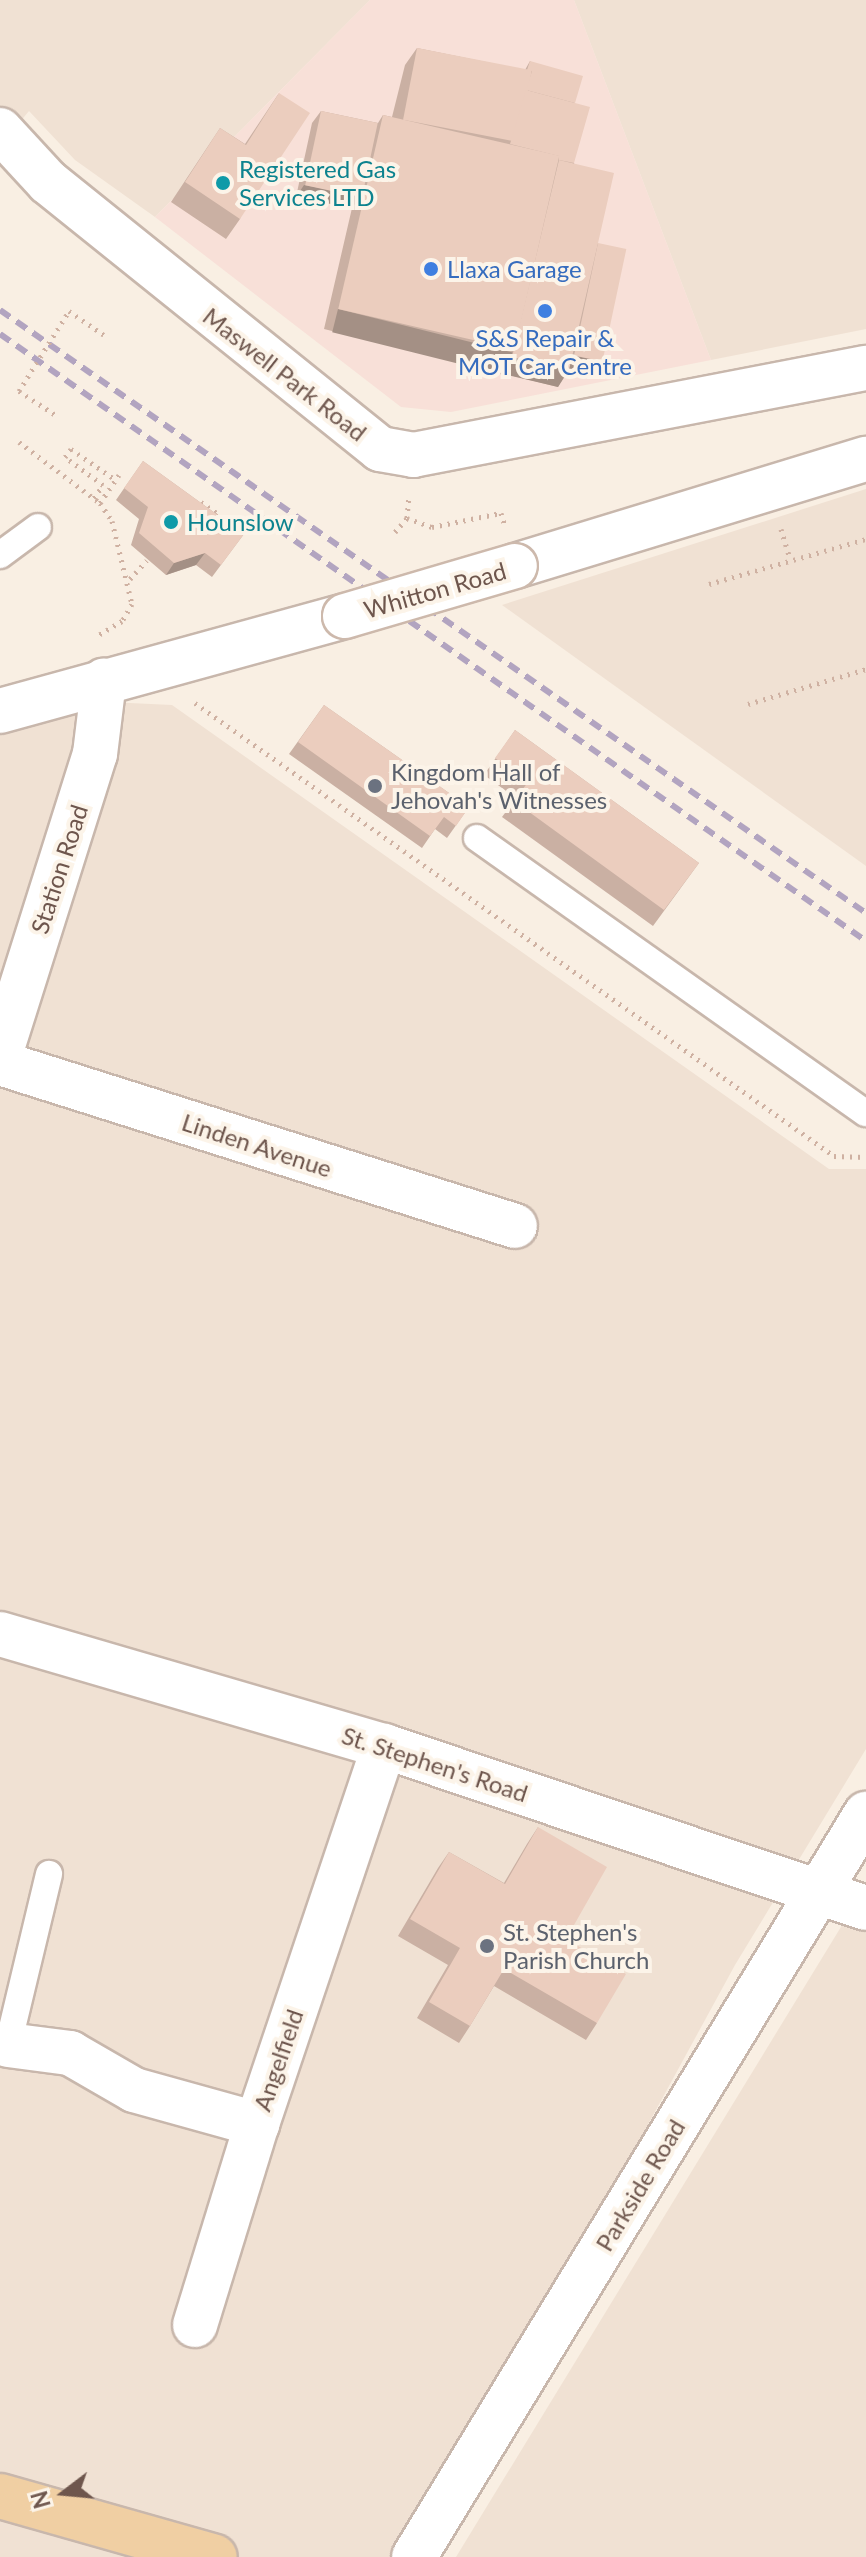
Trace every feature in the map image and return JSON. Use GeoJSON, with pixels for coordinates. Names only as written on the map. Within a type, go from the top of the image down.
{"type":"FeatureCollection","features":[{"type":"Feature","properties":{"kind":"main road"},"geometry":{"type":"LineString","coordinates":[[0,2496],[215,2557]]}},
{"type":"Feature","properties":{"kind":"street","name":"Maswell Park Road"},"geometry":{"type":"LineString","coordinates":[[0,130],[48,182],[380,449],[413,455],[866,368]]}},
{"type":"Feature","properties":{"kind":"street","name":"Whitton Road"},"geometry":{"type":"LineString","coordinates":[[0,711],[345,616],[866,459]]}},
{"type":"Feature","properties":{"kind":"street","name":"Station Road"},"geometry":{"type":"LineString","coordinates":[[0,1055],[95,754],[104,681]]}},
{"type":"Feature","properties":{"kind":"street","name":"Linden Avenue"},"geometry":{"type":"LineString","coordinates":[[0,1063],[515,1226]]}},
{"type":"Feature","properties":{"kind":"street","name":"St. Stephen's Road"},"geometry":{"type":"LineString","coordinates":[[0,1634],[384,1746],[866,1908]]}},
{"type":"Feature","properties":{"kind":"street","name":"Angelfield"},"geometry":{"type":"LineString","coordinates":[[4,2042],[70,2053],[134,2090],[257,2124],[384,1746]]}},
{"type":"Feature","properties":{"kind":"street","name":"Parkside Road"},"geometry":{"type":"LineString","coordinates":[[414,2557],[866,1814]]}},
{"type":"Feature","properties":{"kind":"street"},"geometry":{"type":"LineString","coordinates":[[195,2325],[257,2124]]}},
{"type":"Feature","properties":{"kind":"lane"},"geometry":{"type":"LineString","coordinates":[[0,555],[38,527]]}},
{"type":"Feature","properties":{"kind":"lane"},"geometry":{"type":"LineString","coordinates":[[477,838],[866,1113]]}},
{"type":"Feature","properties":{"kind":"lane"},"geometry":{"type":"LineString","coordinates":[[4,2042],[49,1874]]}},
{"type":"Feature","properties":{"kind":"path"},"geometry":{"type":"LineString","coordinates":[[57,416],[19,391],[69,311],[104,335]]}},
{"type":"Feature","properties":{"kind":"path"},"geometry":{"type":"LineString","coordinates":[[19,442],[97,500],[129,580],[132,604],[122,621],[86,642]]}},
{"type":"Feature","properties":{"kind":"path"},"geometry":{"type":"LineString","coordinates":[[71,449],[117,478],[97,500],[103,485],[65,457],[71,449]]}},
{"type":"Feature","properties":{"kind":"path"},"geometry":{"type":"LineString","coordinates":[[201,502],[217,513],[208,526]]}},
{"type":"Feature","properties":{"kind":"path"},"geometry":{"type":"LineString","coordinates":[[407,518],[432,527],[464,522]]}},
{"type":"Feature","properties":{"kind":"path"},"geometry":{"type":"LineString","coordinates":[[778,519],[790,558]]}},
{"type":"Feature","properties":{"kind":"path"},"geometry":{"type":"LineString","coordinates":[[709,584],[790,558],[866,539]]}},
{"type":"Feature","properties":{"kind":"path"},"geometry":{"type":"LineString","coordinates":[[129,580],[147,560]]}},
{"type":"Feature","properties":{"kind":"path"},"geometry":{"type":"LineString","coordinates":[[148,669],[834,1156],[866,1157]]}},
{"type":"Feature","properties":{"kind":"path"},"geometry":{"type":"LineString","coordinates":[[748,704],[866,669]]}},
{"type":"Feature","properties":{"kind":"shaded area"},"geometry":{"type":"Polygon","coordinates":[[[0,0],[370,0],[155,217],[75,160],[29,111],[0,146],[0,0]]]}},
{"type":"Feature","properties":{"kind":"shaded area"},"geometry":{"type":"Polygon","coordinates":[[[370,0],[574,0],[711,360],[451,412],[401,407],[155,217],[370,0]]]}},
{"type":"Feature","properties":{"kind":"shaded area"},"geometry":{"type":"Polygon","coordinates":[[[574,0],[866,0],[866,329],[711,360],[574,0]]]}},
{"type":"Feature","properties":{"kind":"shaded area"},"geometry":{"type":"Polygon","coordinates":[[[866,489],[866,866],[502,605],[866,489]]]}},
{"type":"Feature","properties":{"kind":"shaded area"},"geometry":{"type":"Polygon","coordinates":[[[45,699],[172,705],[829,1169],[866,1169],[866,1749],[735,1965],[412,2557],[215,2557],[0,2496],[0,711],[45,699]]]}},
{"type":"Feature","properties":{"kind":"shaded area"},"geometry":{"type":"Polygon","coordinates":[[[866,1886],[866,2557],[456,2557],[866,1886]]]}},
{"type":"Feature","properties":{"kind":"shaded area"},"geometry":{"type":"Polygon","coordinates":[[[0,2497],[201,2557],[0,2557],[0,2497]]]}},
{"type":"Feature","properties":{"kind":"building"},"geometry":{"type":"Polygon","coordinates":[[[417,48],[532,70],[518,142],[403,120],[417,48]]]}},
{"type":"Feature","properties":{"kind":"building"},"geometry":{"type":"Polygon","coordinates":[[[530,61],[583,76],[575,103],[526,90],[532,71],[527,70],[530,61]]]}},
{"type":"Feature","properties":{"kind":"building"},"geometry":{"type":"Polygon","coordinates":[[[526,90],[590,107],[574,163],[559,160],[559,156],[510,144],[526,90]]]}},
{"type":"Feature","properties":{"kind":"building","name":"Registered Gas Services LTD"},"geometry":{"type":"Polygon","coordinates":[[[279,93],[310,113],[240,219],[185,182],[220,128],[246,145],[279,93]]]}},
{"type":"Feature","properties":{"kind":"building"},"geometry":{"type":"Polygon","coordinates":[[[321,111],[378,123],[362,197],[305,185],[321,111]]]}},
{"type":"Feature","properties":{"kind":"building","name":"Llaxa Garage"},"geometry":{"type":"Polygon","coordinates":[[[383,115],[559,156],[515,350],[338,309],[383,115]]]}},
{"type":"Feature","properties":{"kind":"building","name":"S&S Repair & MOT Car Centre"},"geometry":{"type":"Polygon","coordinates":[[[559,160],[614,173],[569,370],[511,357],[559,160]]]}},
{"type":"Feature","properties":{"kind":"building"},"geometry":{"type":"Polygon","coordinates":[[[598,243],[626,249],[602,362],[574,355],[598,243]]]}},
{"type":"Feature","properties":{"kind":"building","name":"Hounslow"},"geometry":{"type":"Polygon","coordinates":[[[143,461],[244,534],[221,565],[205,553],[174,563],[139,533],[148,507],[124,488],[143,461]]]}},
{"type":"Feature","properties":{"kind":"building","name":"Kingdom Hall of Jehovah's Witnesses"},"geometry":{"type":"Polygon","coordinates":[[[324,705],[469,807],[456,826],[444,817],[430,836],[298,742],[324,705]]]}},
{"type":"Feature","properties":{"kind":"building"},"geometry":{"type":"Polygon","coordinates":[[[515,730],[699,863],[664,910],[514,801],[528,782],[495,758],[515,730]]]}},
{"type":"Feature","properties":{"kind":"building","name":"St. Stephen's Parish Church"},"geometry":{"type":"Polygon","coordinates":[[[538,1827],[607,1867],[566,1939],[626,1974],[597,2023],[504,1969],[470,2026],[429,2002],[460,1948],[410,1919],[449,1852],[505,1884],[538,1827]]]}},
{"type":"Feature","properties":{"kind":"railway"},"geometry":{"type":"LineString","coordinates":[[0,310],[866,913]]}},
{"type":"Feature","properties":{"kind":"railway"},"geometry":{"type":"LineString","coordinates":[[0,334],[866,941]]}},
{"type":"Feature","properties":{"kind":"place","name":"Registered Gas Services LTD"},"geometry":{"type":"Point","coordinates":[223,183]}},
{"type":"Feature","properties":{"kind":"place","name":"Llaxa Garage"},"geometry":{"type":"Point","coordinates":[431,269]}},
{"type":"Feature","properties":{"kind":"place","name":"S&S Repair & MOT Car Centre"},"geometry":{"type":"Point","coordinates":[545,311]}},
{"type":"Feature","properties":{"kind":"place","name":"Hounslow"},"geometry":{"type":"Point","coordinates":[171,522]}},
{"type":"Feature","properties":{"kind":"place","name":"Kingdom Hall of Jehovah's Witnesses"},"geometry":{"type":"Point","coordinates":[375,786]}},
{"type":"Feature","properties":{"kind":"place","name":"St. Stephen's Parish Church"},"geometry":{"type":"Point","coordinates":[487,1946]}}]}
